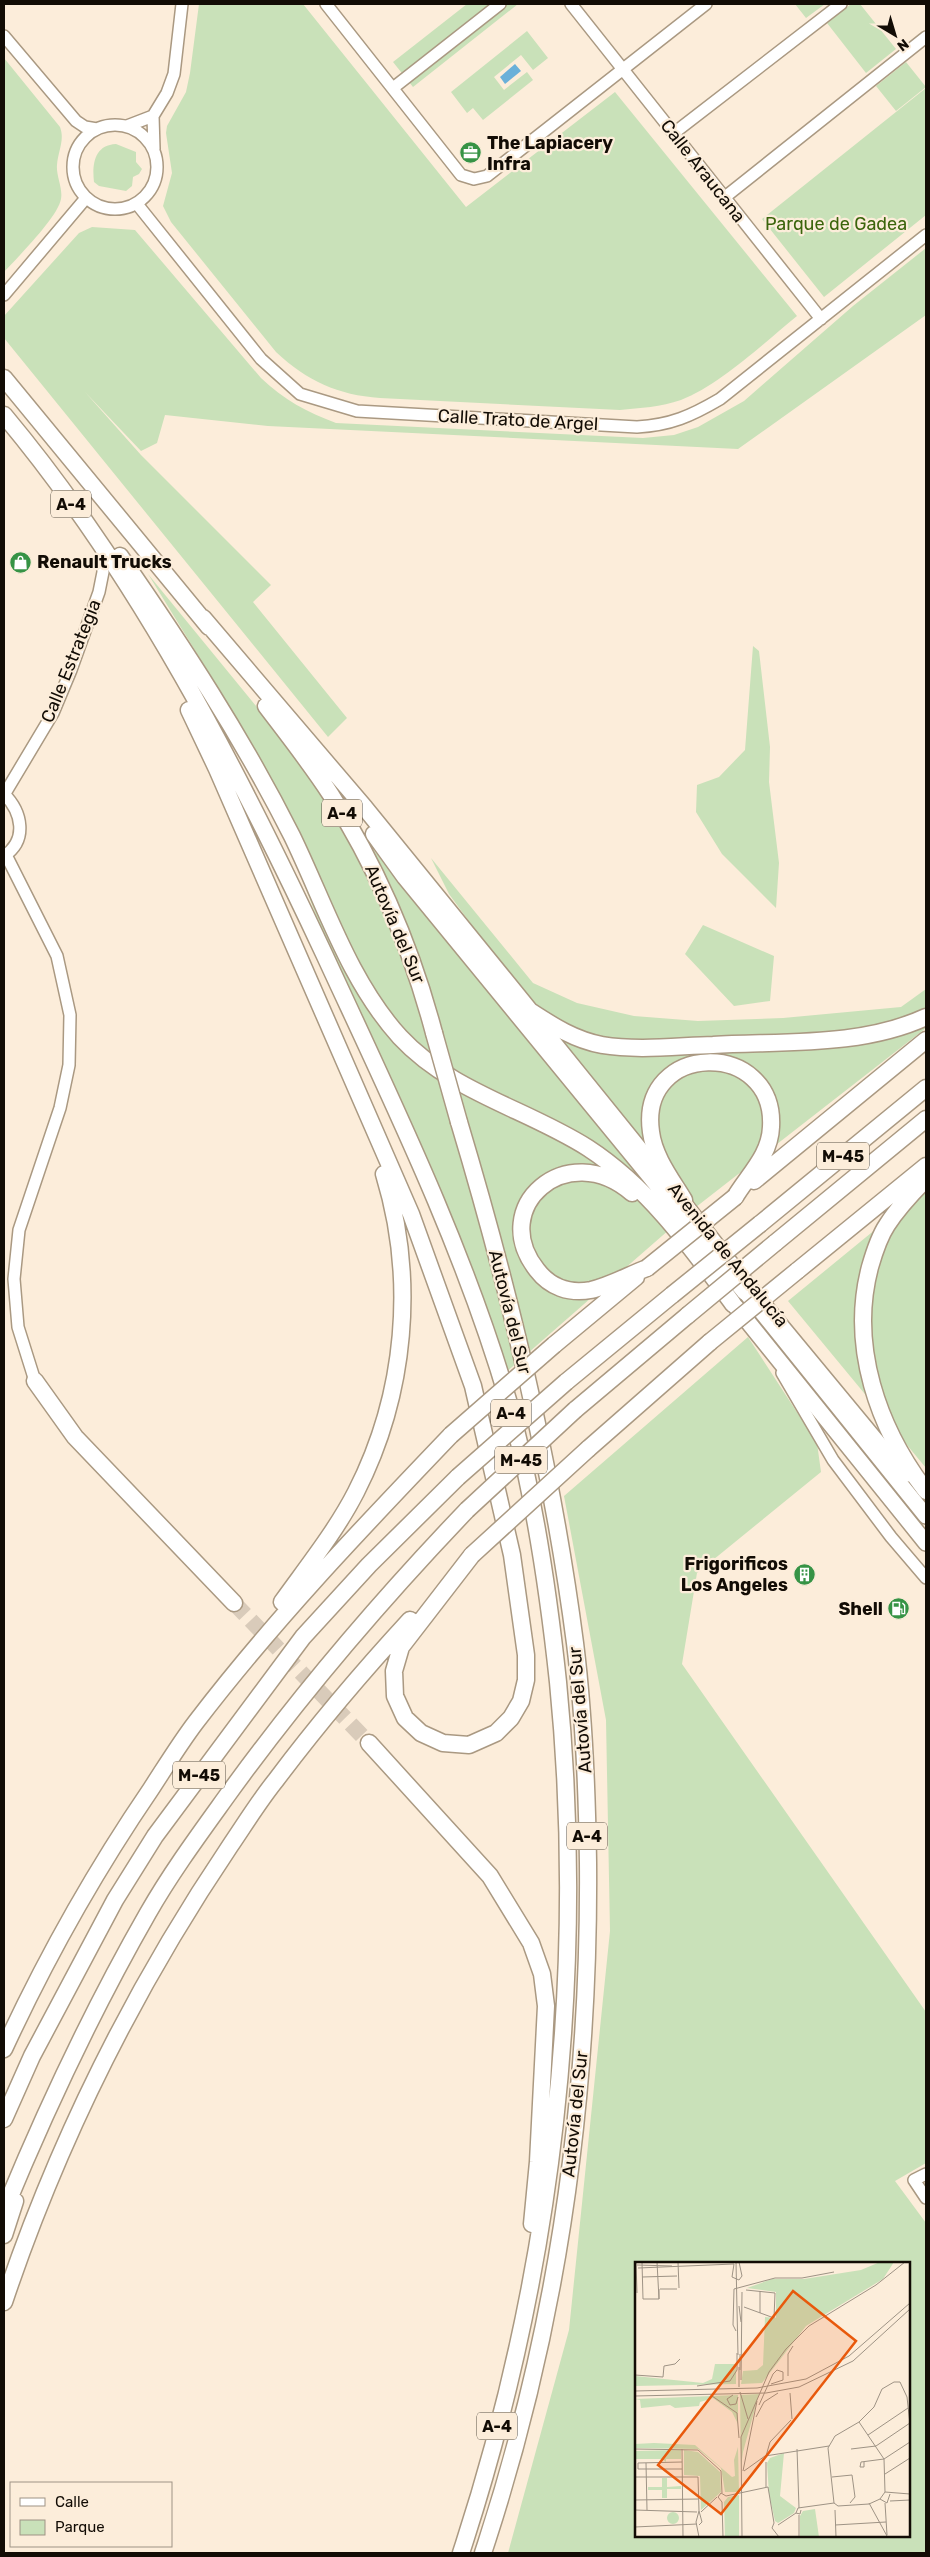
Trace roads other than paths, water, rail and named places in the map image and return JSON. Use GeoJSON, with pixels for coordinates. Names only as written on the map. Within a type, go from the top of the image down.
{"type":"FeatureCollection","features":[{"type":"Feature","properties":{"kind":"highway","name":"Autovía del Sur"},"geometry":{"type":"LineString","coordinates":[[4,378],[203,618],[330,795],[363,849],[419,977],[476,1180],[518,1341],[554,1508],[575,1647],[587,1806],[587,1978],[581,2072],[567,2197],[550,2301],[513,2455],[483,2553]]}},
{"type":"Feature","properties":{"kind":"highway","name":"Autovía del Sur"},"geometry":{"type":"LineString","coordinates":[[4,415],[102,547],[124,581],[233,768],[306,916],[424,1173],[487,1333],[510,1406],[528,1482],[546,1586],[563,1738],[569,1910],[562,2068],[542,2231],[508,2387],[462,2553]]}},
{"type":"Feature","properties":{"kind":"highway"},"geometry":{"type":"LineString","coordinates":[[16,429],[118,552],[238,734],[292,838],[351,964],[381,1014],[402,1039],[439,1070],[476,1092],[587,1147],[624,1174],[739,1298]]}},
{"type":"Feature","properties":{"kind":"highway"},"geometry":{"type":"LineString","coordinates":[[124,581],[134,614],[185,702],[218,769],[411,1214],[473,1386],[512,1555],[526,1655],[526,1680],[521,1701],[511,1718],[496,1733],[469,1745],[443,1743],[420,1733],[405,1718],[396,1696],[394,1672],[401,1647],[472,1555]]}},
{"type":"Feature","properties":{"kind":"highway"},"geometry":{"type":"LineString","coordinates":[[203,618],[365,808],[530,1011],[574,1037],[602,1045],[631,1047],[858,1036],[906,1026],[926,1017]]}},
{"type":"Feature","properties":{"kind":"highway"},"geometry":{"type":"LineString","coordinates":[[290,720],[405,877],[739,1298]]}},
{"type":"Feature","properties":{"kind":"highway"},"geometry":{"type":"LineString","coordinates":[[4,2049],[30,1993],[88,1889],[127,1825],[195,1723],[254,1648],[350,1540],[451,1436],[554,1345],[926,1040]]}},
{"type":"Feature","properties":{"kind":"highway"},"geometry":{"type":"LineString","coordinates":[[684,1200],[660,1160],[651,1134],[649,1112],[656,1093],[672,1074],[693,1062],[708,1060],[740,1069],[750,1077],[767,1099],[770,1113],[771,1127],[761,1162],[735,1197]]}},
{"type":"Feature","properties":{"kind":"highway","name":"M-45"},"geometry":{"type":"LineString","coordinates":[[4,2119],[32,2056],[110,1909],[155,1836],[304,1637],[369,1564],[458,1477],[566,1382],[926,1088]]}},
{"type":"Feature","properties":{"kind":"highway"},"geometry":{"type":"LineString","coordinates":[[254,1648],[280,1604],[355,1492],[379,1439],[394,1389],[402,1334],[404,1278],[392,1199],[364,1107]]}},
{"type":"Feature","properties":{"kind":"highway","name":"M-45"},"geometry":{"type":"LineString","coordinates":[[4,2211],[38,2127],[81,2038],[140,1928],[192,1845],[256,1755],[333,1656],[392,1588],[467,1510],[575,1410],[926,1119]]}},
{"type":"Feature","properties":{"kind":"highway"},"geometry":{"type":"LineString","coordinates":[[4,2302],[41,2198],[95,2079],[140,1992],[196,1896],[274,1781],[353,1682],[472,1555],[588,1449],[710,1342],[926,1166]]}},
{"type":"Feature","properties":{"kind":"highway"},"geometry":{"type":"LineString","coordinates":[[647,1268],[591,1290],[570,1290],[557,1287],[545,1281],[530,1262],[523,1247],[521,1225],[527,1205],[536,1192],[550,1180],[575,1171],[593,1172],[612,1179],[639,1199],[689,1258],[739,1298]]}},
{"type":"Feature","properties":{"kind":"highway"},"geometry":{"type":"LineString","coordinates":[[926,1179],[906,1200],[886,1226],[874,1252],[866,1282],[862,1330],[872,1385],[887,1430],[926,1491]]}},
{"type":"Feature","properties":{"kind":"highway"},"geometry":{"type":"LineString","coordinates":[[35,1381],[75,1437],[234,1603]]}},
{"type":"Feature","properties":{"kind":"highway"},"geometry":{"type":"LineString","coordinates":[[369,1743],[490,1876],[531,1943],[542,1974],[546,2006],[538,2162],[522,2324]]}},
{"type":"Feature","properties":{"kind":"highway"},"geometry":{"type":"LineString","coordinates":[[4,2235],[38,2127]]}},
{"type":"Feature","properties":{"kind":"main road","name":"Avenida de Andalucía"},"geometry":{"type":"LineString","coordinates":[[739,1298],[762,1339],[926,1543]]}},
{"type":"Feature","properties":{"kind":"main road","name":"Avenida de Andalucía"},"geometry":{"type":"LineString","coordinates":[[739,1298],[926,1516]]}},
{"type":"Feature","properties":{"kind":"street"},"geometry":{"type":"LineString","coordinates":[[153,116],[127,126],[107,126],[98,129],[80,144],[74,160],[74,178],[86,198],[98,206],[110,210],[124,209],[137,204],[154,186],[158,161],[154,149],[153,116],[168,93],[174,74],[182,4]]}},
{"type":"Feature","properties":{"kind":"street"},"geometry":{"type":"LineString","coordinates":[[326,4],[394,88],[461,176],[474,179],[487,176],[706,4]]}},
{"type":"Feature","properties":{"kind":"street"},"geometry":{"type":"LineString","coordinates":[[394,88],[500,4]]}},
{"type":"Feature","properties":{"kind":"street","name":"Calle Araucana"},"geometry":{"type":"LineString","coordinates":[[571,4],[821,319]]}},
{"type":"Feature","properties":{"kind":"street"},"geometry":{"type":"LineString","coordinates":[[674,133],[840,4]]}},
{"type":"Feature","properties":{"kind":"street"},"geometry":{"type":"LineString","coordinates":[[4,36],[76,120],[85,127],[98,129]]}},
{"type":"Feature","properties":{"kind":"street"},"geometry":{"type":"LineString","coordinates":[[724,197],[926,37]]}},
{"type":"Feature","properties":{"kind":"street"},"geometry":{"type":"LineString","coordinates":[[76,120],[80,144]]}},
{"type":"Feature","properties":{"kind":"street"},"geometry":{"type":"LineString","coordinates":[[127,126],[143,135],[154,149]]}},
{"type":"Feature","properties":{"kind":"street"},"geometry":{"type":"LineString","coordinates":[[4,295],[86,198]]}},
{"type":"Feature","properties":{"kind":"street","name":"Calle Trato de Argel"},"geometry":{"type":"LineString","coordinates":[[137,204],[261,360],[300,394],[357,411],[637,427],[671,424],[694,414],[720,399],[926,235]]}},
{"type":"Feature","properties":{"kind":"street","name":"Calle Estrategia"},"geometry":{"type":"LineString","coordinates":[[4,795],[53,713],[71,670],[99,592],[103,572],[102,547]]}},
{"type":"Feature","properties":{"kind":"street"},"geometry":{"type":"LineString","coordinates":[[4,795],[14,806],[21,829],[15,845],[5,856],[57,956],[70,1015],[69,1065],[60,1108],[19,1230],[14,1279],[18,1327],[35,1381]]}},
{"type":"Feature","properties":{"kind":"street","name":"Avenida de Andalucía"},"geometry":{"type":"LineString","coordinates":[[530,1011],[684,1200],[750,1285],[926,1498]]}},
{"type":"Feature","properties":{"kind":"street"},"geometry":{"type":"LineString","coordinates":[[762,1339],[833,1460],[890,1537],[926,1578]]}},
{"type":"Feature","properties":{"kind":"street"},"geometry":{"type":"LineString","coordinates":[[926,2174],[914,2180],[926,2198]]}},
{"type":"Feature","properties":{"kind":"water"},"geometry":{"type":"Polygon","coordinates":[[[515,64],[521,71],[505,84],[500,77],[515,64]]]}},
{"type":"Feature","properties":{"kind":"tunnel"},"geometry":{"type":"LineString","coordinates":[[234,1603],[369,1743]]}},
{"type":"Feature","properties":{"kind":"place","name":"The Lapiacery Infra"},"geometry":{"type":"Point","coordinates":[471,153]}},
{"type":"Feature","properties":{"kind":"place","name":"Renault Trucks"},"geometry":{"type":"Point","coordinates":[21,562]}},
{"type":"Feature","properties":{"kind":"place","name":"Frigorificos Los Angeles"},"geometry":{"type":"Point","coordinates":[804,1574]}},
{"type":"Feature","properties":{"kind":"place","name":"Shell"},"geometry":{"type":"Point","coordinates":[899,1609]}},
{"type":"Feature","properties":{"kind":"park label","name":"Parque de Gadea"},"geometry":{"type":"Point","coordinates":[836,224]}}]}
